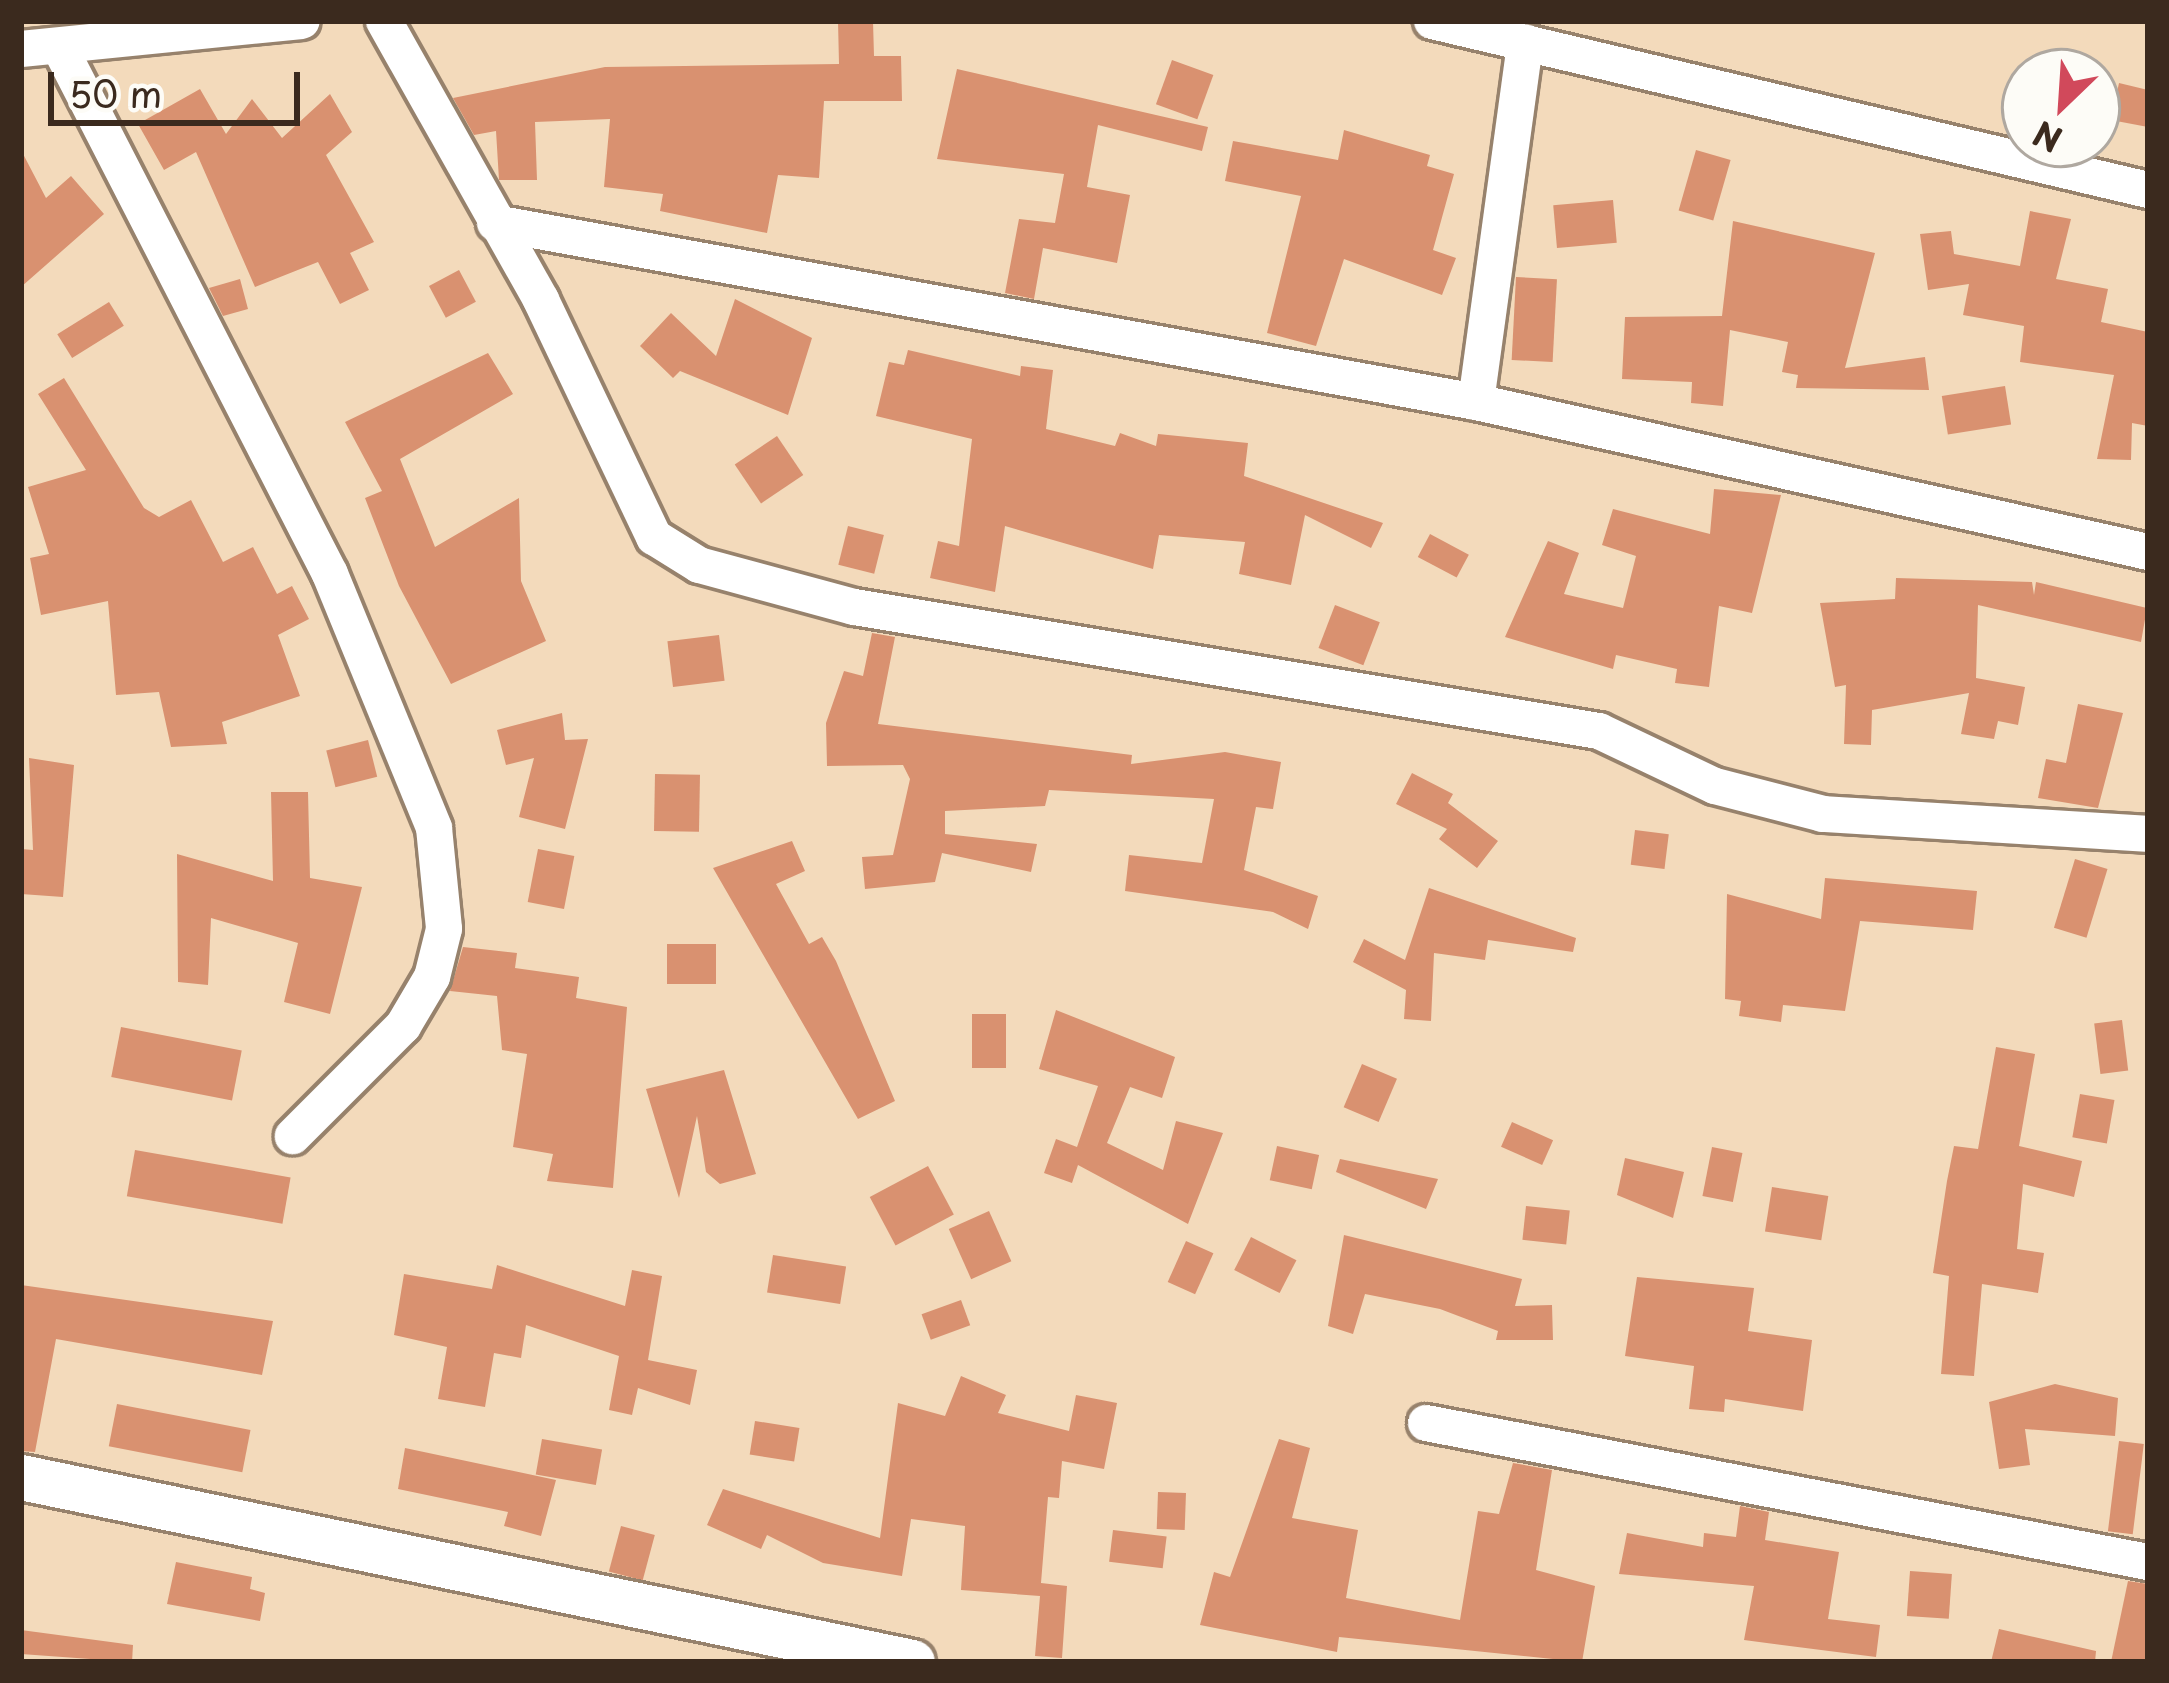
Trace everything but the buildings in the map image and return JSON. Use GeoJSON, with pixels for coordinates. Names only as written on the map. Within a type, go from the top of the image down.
{"type":"FeatureCollection","features":[{"type":"Feature","properties":{"kind":"street"},"geometry":{"type":"LineString","coordinates":[[21,49],[302,21]]}},
{"type":"Feature","properties":{"kind":"street"},"geometry":{"type":"LineString","coordinates":[[384,21],[495,223],[654,538],[699,565],[854,607],[1599,731],[1715,786],[1823,814],[2148,834]]}},
{"type":"Feature","properties":{"kind":"street"},"geometry":{"type":"LineString","coordinates":[[1432,21],[2148,190]]}},
{"type":"Feature","properties":{"kind":"street"},"geometry":{"type":"LineString","coordinates":[[1476,402],[1525,43]]}},
{"type":"Feature","properties":{"kind":"street"},"geometry":{"type":"LineString","coordinates":[[59,46],[330,574],[434,828],[444,929],[432,977],[404,1026],[293,1136]]}},
{"type":"Feature","properties":{"kind":"street"},"geometry":{"type":"LineString","coordinates":[[495,223],[1476,402],[2148,552]]}},
{"type":"Feature","properties":{"kind":"street"},"geometry":{"type":"LineString","coordinates":[[1426,1423],[2148,1562]]}},
{"type":"Feature","properties":{"kind":"street"},"geometry":{"type":"LineString","coordinates":[[21,1477],[912,1662]]}}]}
